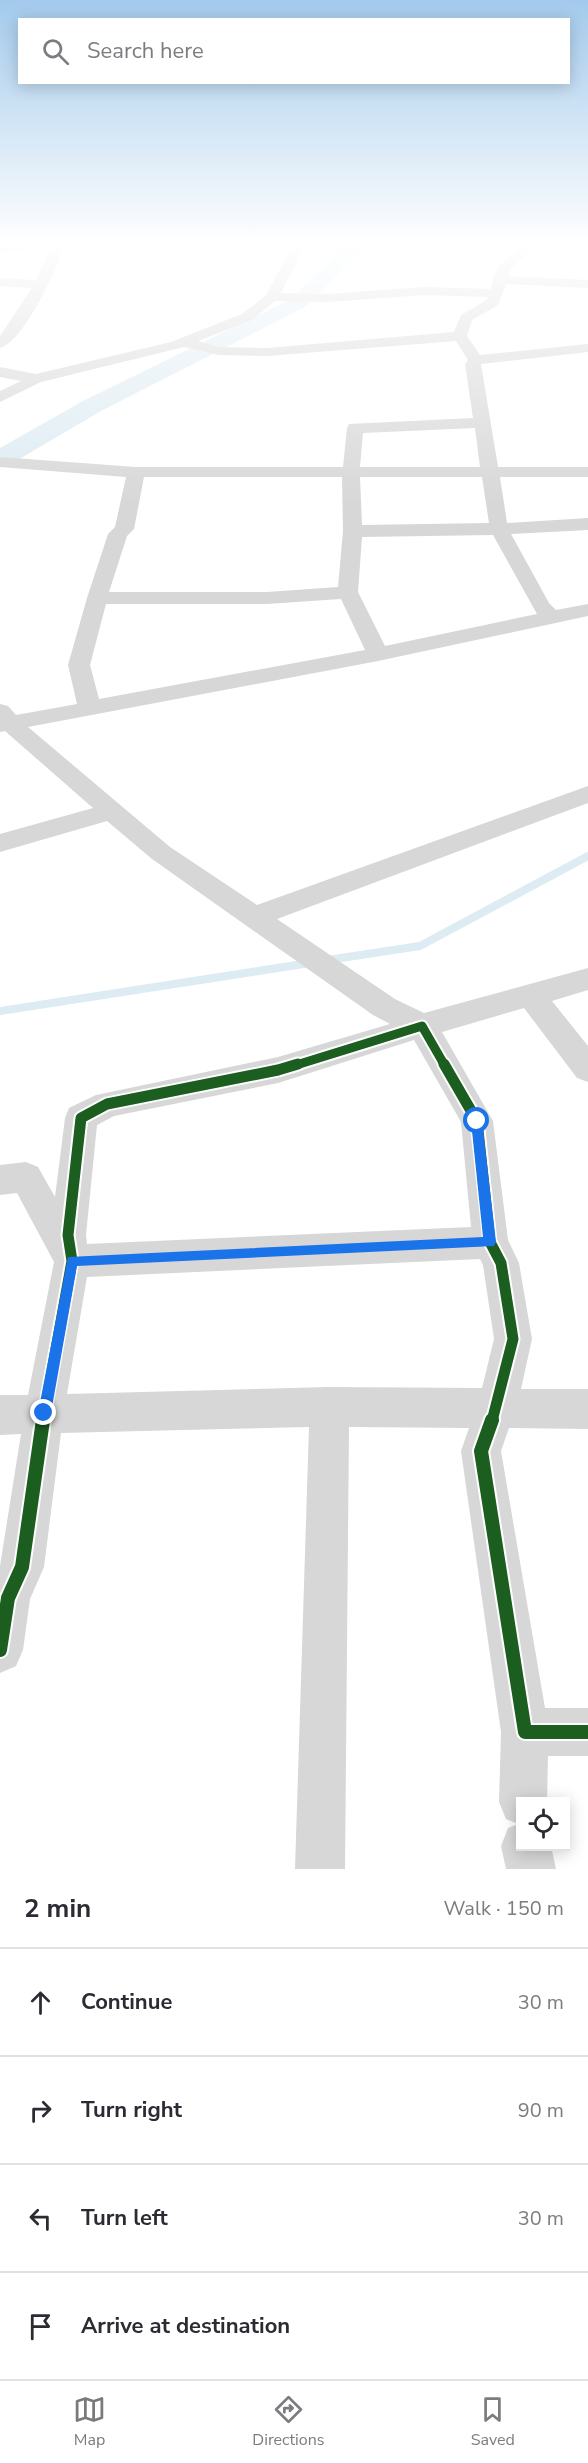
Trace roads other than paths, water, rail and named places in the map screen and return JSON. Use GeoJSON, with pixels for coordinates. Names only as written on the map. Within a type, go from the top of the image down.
{"type":"FeatureCollection","features":[{"type":"Feature","properties":{"kind":"street"},"geometry":{"type":"LineString","coordinates":[[0,344],[6,341],[13,330]]}},
{"type":"Feature","properties":{"kind":"street"},"geometry":{"type":"LineString","coordinates":[[0,397],[36,379],[182,342],[213,330]]}},
{"type":"Feature","properties":{"kind":"street"},"geometry":{"type":"LineString","coordinates":[[460,336],[462,330]]}},
{"type":"Feature","properties":{"kind":"street"},"geometry":{"type":"LineString","coordinates":[[182,342],[219,351],[267,352],[460,336]]}},
{"type":"Feature","properties":{"kind":"street"},"geometry":{"type":"LineString","coordinates":[[460,336],[476,360]]}},
{"type":"Feature","properties":{"kind":"street"},"geometry":{"type":"LineString","coordinates":[[476,360],[582,353]]}},
{"type":"Feature","properties":{"kind":"street"},"geometry":{"type":"LineString","coordinates":[[476,360],[473,364],[481,423],[499,529],[540,605],[551,618]]}},
{"type":"Feature","properties":{"kind":"street"},"geometry":{"type":"LineString","coordinates":[[0,372],[36,379]]}},
{"type":"Feature","properties":{"kind":"street"},"geometry":{"type":"LineString","coordinates":[[378,654],[348,592],[353,531],[351,471],[355,428],[481,423]]}},
{"type":"Feature","properties":{"kind":"street"},"geometry":{"type":"LineString","coordinates":[[0,462],[136,472],[489,470],[588,472]]}},
{"type":"Feature","properties":{"kind":"street"},"geometry":{"type":"LineString","coordinates":[[90,709],[79,664],[118,534],[124,529],[136,472]]}},
{"type":"Feature","properties":{"kind":"street"},"geometry":{"type":"LineString","coordinates":[[353,531],[499,529],[588,524]]}},
{"type":"Feature","properties":{"kind":"street"},"geometry":{"type":"LineString","coordinates":[[97,598],[267,598],[348,592]]}},
{"type":"Feature","properties":{"kind":"street"},"geometry":{"type":"LineString","coordinates":[[4,720],[90,709],[378,654],[588,610]]}},
{"type":"Feature","properties":{"kind":"street"},"geometry":{"type":"LineString","coordinates":[[4,720],[161,853],[384,1007],[422,1026],[477,1121],[490,1242],[501,1263],[513,1339],[496,1407],[481,1451],[525,1732],[523,1797]]}},
{"type":"Feature","properties":{"kind":"street"},"geometry":{"type":"LineString","coordinates":[[254,917],[588,794]]}},
{"type":"Feature","properties":{"kind":"street"},"geometry":{"type":"LineString","coordinates":[[0,843],[113,811]]}},
{"type":"Feature","properties":{"kind":"street"},"geometry":{"type":"LineString","coordinates":[[0,1650],[4,1598],[22,1567],[44,1413],[72,1261],[68,1235],[81,1118],[107,1104],[278,1070],[588,979]]}},
{"type":"Feature","properties":{"kind":"street"},"geometry":{"type":"LineString","coordinates":[[531,996],[588,1069]]}},
{"type":"Feature","properties":{"kind":"street"},"geometry":{"type":"LineString","coordinates":[[0,1180],[26,1177],[72,1261]]}},
{"type":"Feature","properties":{"kind":"street"},"geometry":{"type":"LineString","coordinates":[[72,1261],[490,1242]]}},
{"type":"Feature","properties":{"kind":"street"},"geometry":{"type":"LineString","coordinates":[[320,1869],[329,1407]]}},
{"type":"Feature","properties":{"kind":"street"},"geometry":{"type":"LineString","coordinates":[[0,1415],[329,1407],[588,1409]]}},
{"type":"Feature","properties":{"kind":"street"},"geometry":{"type":"LineString","coordinates":[[525,1732],[588,1732]]}},
{"type":"Feature","properties":{"kind":"street"},"geometry":{"type":"LineString","coordinates":[[527,1851],[531,1869]]}},
{"type":"Feature","properties":{"kind":"waterway"},"geometry":{"type":"LineString","coordinates":[[0,459],[92,406],[244,330]]}},
{"type":"Feature","properties":{"kind":"waterway"},"geometry":{"type":"LineString","coordinates":[[328,960],[420,946],[588,856]]}},
{"type":"Feature","properties":{"kind":"waterway"},"geometry":{"type":"LineString","coordinates":[[0,1011],[310,963]]}}]}
